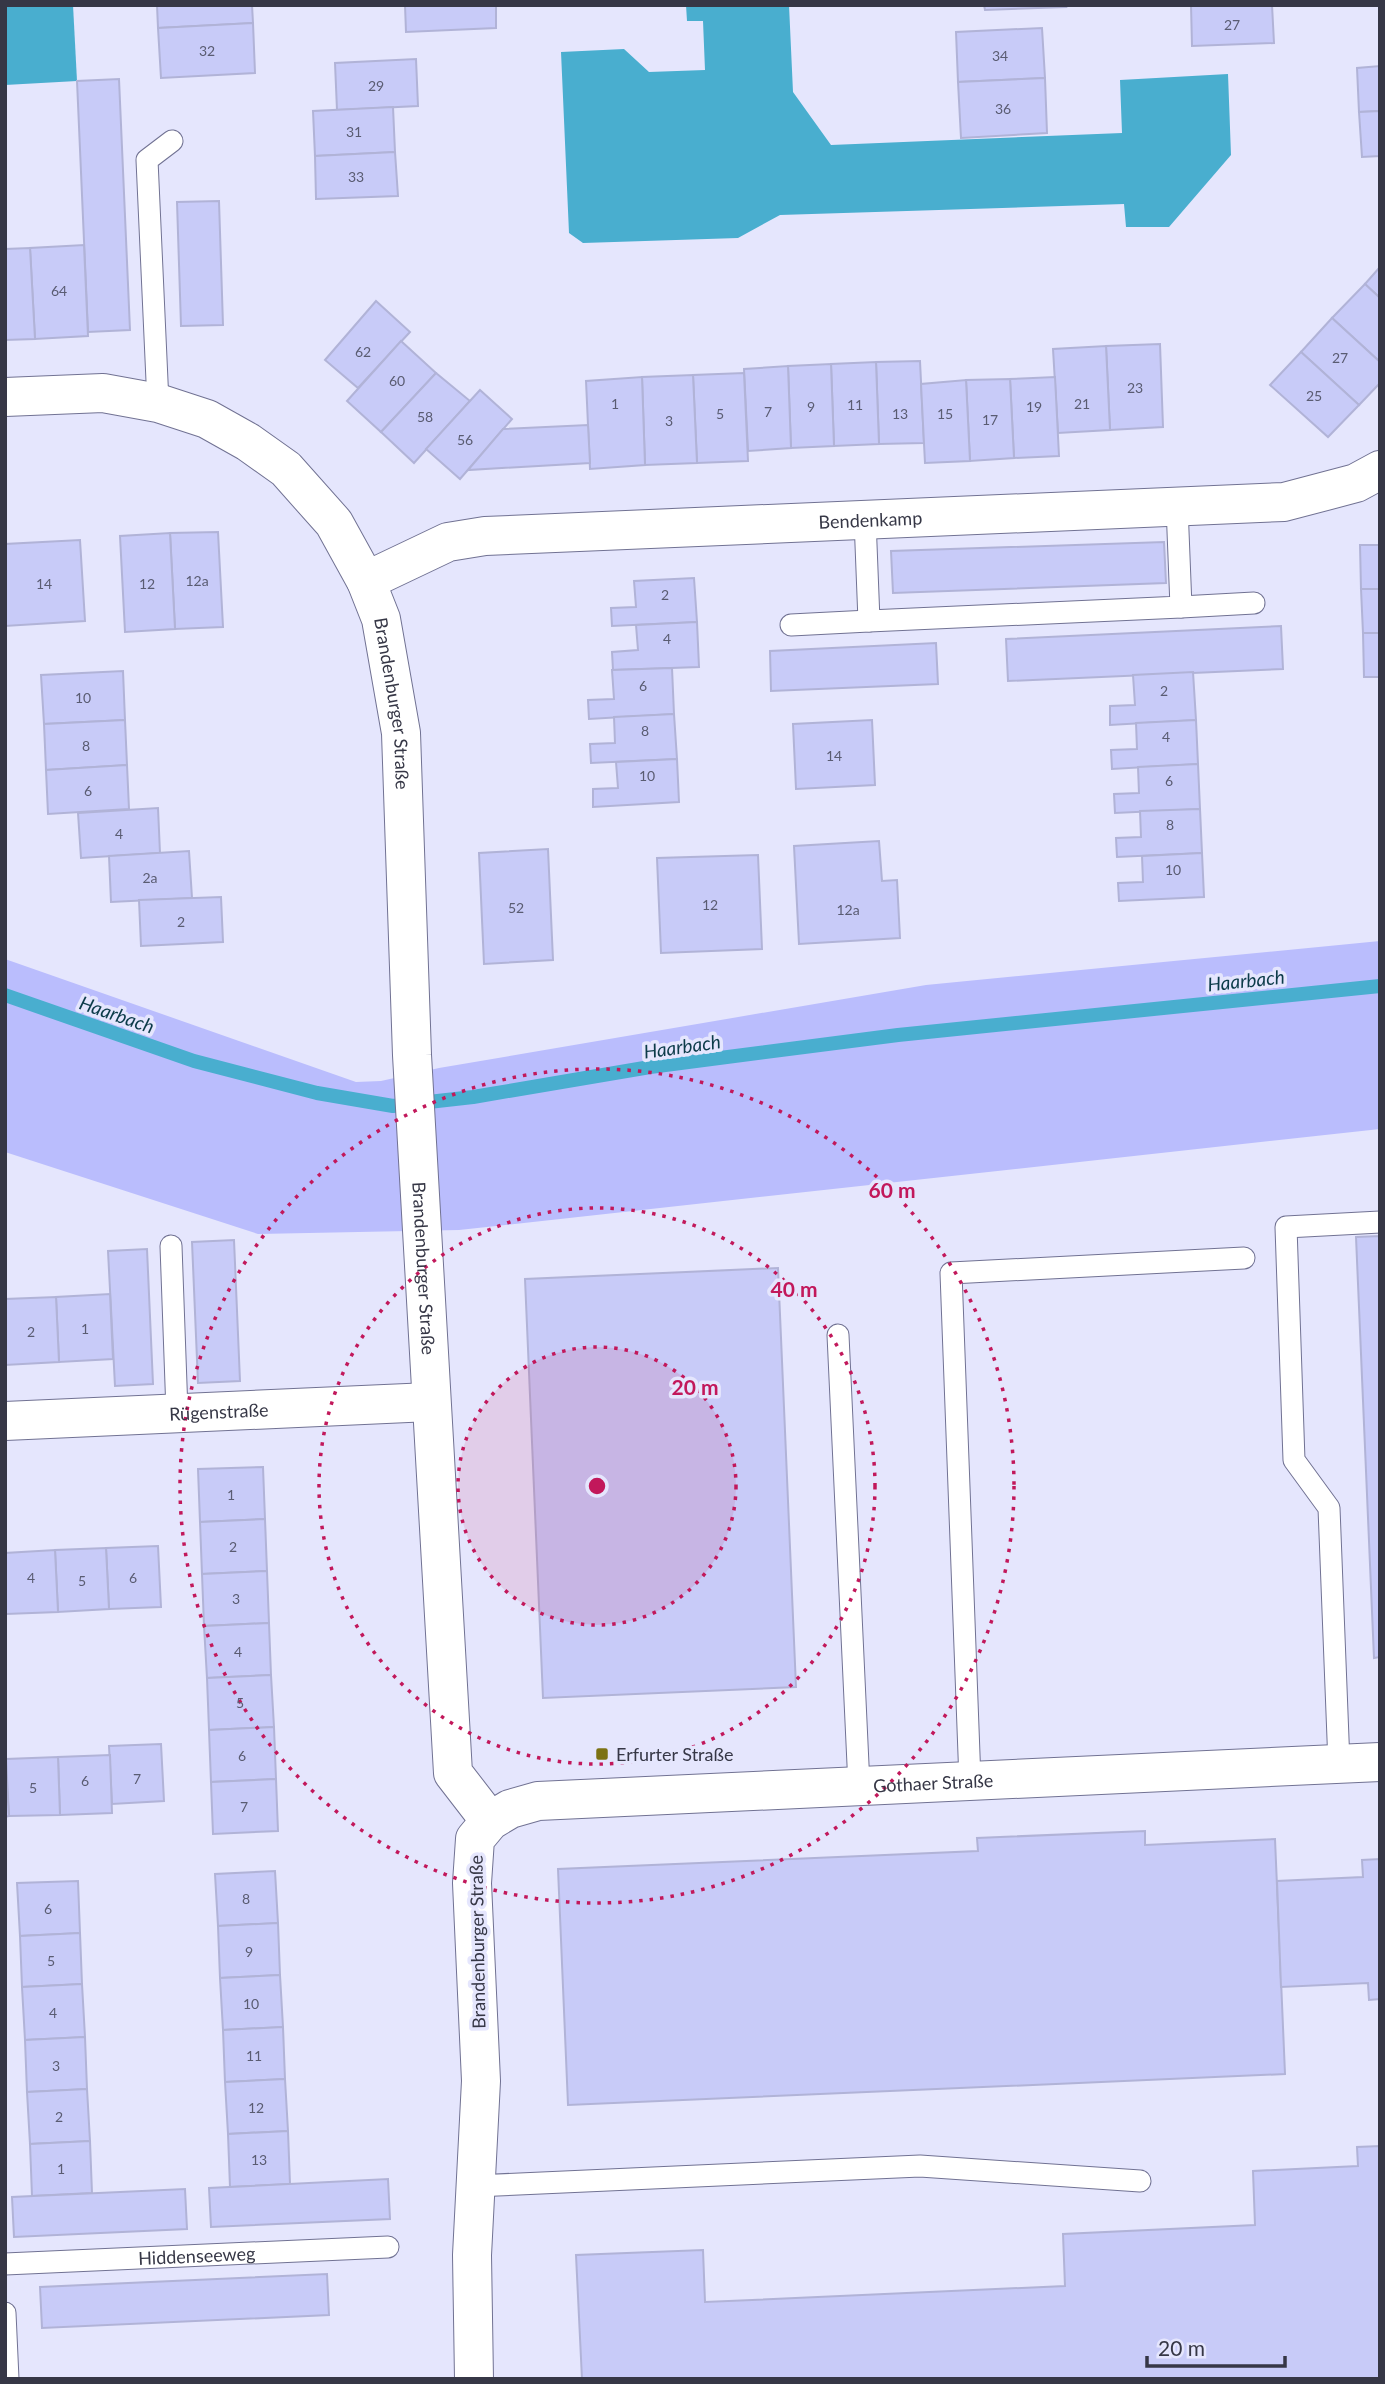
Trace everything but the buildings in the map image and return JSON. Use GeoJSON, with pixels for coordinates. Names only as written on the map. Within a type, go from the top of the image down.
{"type":"FeatureCollection","features":[{"type":"Feature","properties":{"kind":"street","name":"Brandenburger Straße"},"geometry":{"type":"LineString","coordinates":[[5,397],[103,393],[158,403],[206,419],[248,442],[286,469],[334,523],[366,581],[381,619],[401,733],[417,1158],[453,1773],[491,1821],[475,1839],[472,1884],[481,2081],[474,2186],[471,2317],[474,2379]]}},
{"type":"Feature","properties":{"kind":"street","name":"Bendenkamp"},"geometry":{"type":"LineString","coordinates":[[366,581],[448,542],[485,536],[1284,502],[1356,483],[1380,470]]}},
{"type":"Feature","properties":{"kind":"street","name":"Rügenstraße"},"geometry":{"type":"LineString","coordinates":[[5,1421],[430,1402]]}},
{"type":"Feature","properties":{"kind":"street","name":"Gothaer Straße"},"geometry":{"type":"LineString","coordinates":[[491,1821],[510,1809],[538,1801],[1380,1762]]}},
{"type":"Feature","properties":{"kind":"lane"},"geometry":{"type":"LineString","coordinates":[[158,403],[147,160],[172,141]]}},
{"type":"Feature","properties":{"kind":"lane"},"geometry":{"type":"LineString","coordinates":[[1177,506],[1181,607]]}},
{"type":"Feature","properties":{"kind":"lane"},"geometry":{"type":"LineString","coordinates":[[866,519],[869,621]]}},
{"type":"Feature","properties":{"kind":"lane"},"geometry":{"type":"LineString","coordinates":[[792,625],[1254,603]]}},
{"type":"Feature","properties":{"kind":"lane"},"geometry":{"type":"LineString","coordinates":[[1339,1764],[1328,1508],[1294,1460],[1286,1227],[1380,1222]]}},
{"type":"Feature","properties":{"kind":"lane"},"geometry":{"type":"LineString","coordinates":[[171,1247],[177,1412]]}},
{"type":"Feature","properties":{"kind":"lane"},"geometry":{"type":"LineString","coordinates":[[970,1781],[951,1273],[1244,1258]]}},
{"type":"Feature","properties":{"kind":"lane"},"geometry":{"type":"LineString","coordinates":[[838,1335],[859,1786]]}},
{"type":"Feature","properties":{"kind":"lane"},"geometry":{"type":"LineString","coordinates":[[474,2186],[920,2166],[1140,2181]]}},
{"type":"Feature","properties":{"kind":"lane","name":"Hiddenseeweg"},"geometry":{"type":"LineString","coordinates":[[5,2264],[388,2247]]}},
{"type":"Feature","properties":{"kind":"lane"},"geometry":{"type":"LineString","coordinates":[[5,2313],[8,2379]]}},
{"type":"Feature","properties":{"kind":"shaded area"},"geometry":{"type":"Polygon","coordinates":[[[5,5],[73,5],[77,81],[5,85],[5,5]]]}},
{"type":"Feature","properties":{"kind":"shaded area"},"geometry":{"type":"Polygon","coordinates":[[[686,5],[789,5],[793,92],[831,145],[1122,133],[1120,80],[1228,74],[1231,155],[1169,227],[1126,227],[1124,204],[780,215],[738,238],[583,243],[569,233],[561,52],[624,49],[649,72],[705,70],[703,21],[687,21],[686,5]]]}},
{"type":"Feature","properties":{"kind":"shaded area"},"geometry":{"type":"Polygon","coordinates":[[[1380,941],[1380,1129],[459,1230],[258,1234],[5,1152],[5,959],[356,1082],[381,1081],[439,1068],[926,985],[1380,941]]]}},
{"type":"Feature","properties":{"kind":"waterway","name":"Haarbach"},"geometry":{"type":"LineString","coordinates":[[5,995],[194,1061],[317,1093],[393,1106],[473,1097],[650,1067],[898,1035],[1380,986]]}},
{"type":"Feature","properties":{"kind":"place","name":"Erfurter Straße"},"geometry":{"type":"Point","coordinates":[602,1754]}}]}
